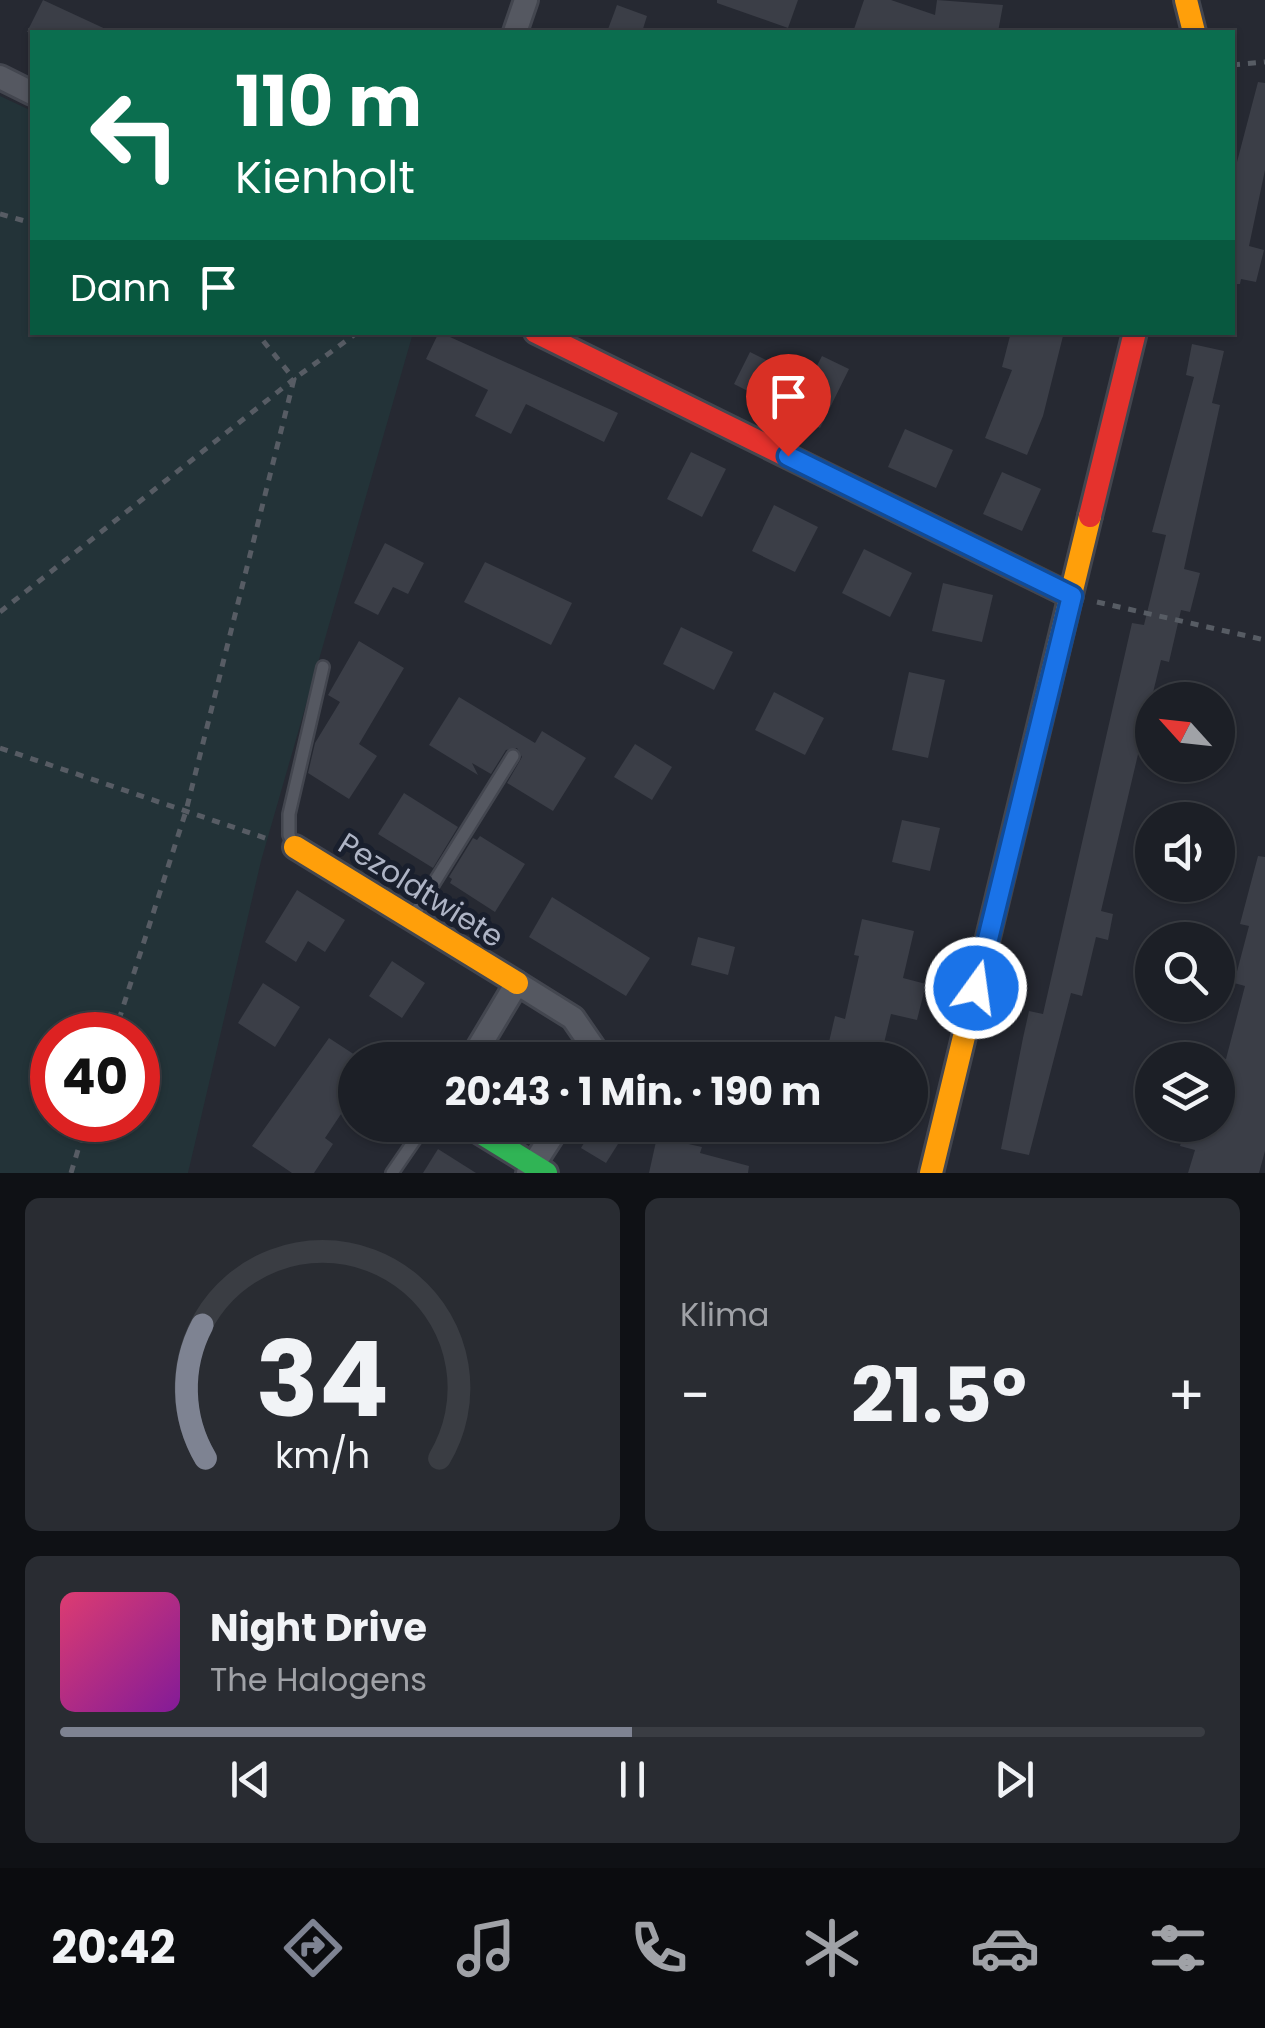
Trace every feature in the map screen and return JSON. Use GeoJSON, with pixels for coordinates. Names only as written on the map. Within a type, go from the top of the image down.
{"type":"FeatureCollection","features":[{"type":"Feature","properties":{"kind":"street"},"geometry":{"type":"LineString","coordinates":[[516,30],[526,0]]}},
{"type":"Feature","properties":{"kind":"street"},"geometry":{"type":"LineString","coordinates":[[1186,0],[1194,30]]}},
{"type":"Feature","properties":{"kind":"street"},"geometry":{"type":"LineString","coordinates":[[0,77],[30,91]]}},
{"type":"Feature","properties":{"kind":"street"},"geometry":{"type":"LineString","coordinates":[[542,335],[1072,596]]}},
{"type":"Feature","properties":{"kind":"street"},"geometry":{"type":"LineString","coordinates":[[932,1173],[1134,335]]}},
{"type":"Feature","properties":{"kind":"street","name":"Pezoldtwiete"},"geometry":{"type":"LineString","coordinates":[[295,847],[572,1018],[589,1042]]}},
{"type":"Feature","properties":{"kind":"street","name":"Pezoldtwiete"},"geometry":{"type":"LineString","coordinates":[[482,1042],[517,984]]}},
{"type":"Feature","properties":{"kind":"street"},"geometry":{"type":"LineString","coordinates":[[493,1142],[536,1171],[550,1142]]}},
{"type":"Feature","properties":{"kind":"lane"},"geometry":{"type":"LineString","coordinates":[[295,847],[288,836],[288,814],[323,667]]}},
{"type":"Feature","properties":{"kind":"lane"},"geometry":{"type":"LineString","coordinates":[[412,919],[513,756]]}},
{"type":"Feature","properties":{"kind":"lane"},"geometry":{"type":"LineString","coordinates":[[392,1173],[413,1142]]}},
{"type":"Feature","properties":{"kind":"path"},"geometry":{"type":"LineString","coordinates":[[1235,65],[1265,62]]}},
{"type":"Feature","properties":{"kind":"path"},"geometry":{"type":"LineString","coordinates":[[0,214],[30,223]]}},
{"type":"Feature","properties":{"kind":"path"},"geometry":{"type":"LineString","coordinates":[[258,335],[294,379]]}},
{"type":"Feature","properties":{"kind":"path"},"geometry":{"type":"LineString","coordinates":[[0,612],[354,335]]}},
{"type":"Feature","properties":{"kind":"path"},"geometry":{"type":"LineString","coordinates":[[121,1012],[186,812],[294,379]]}},
{"type":"Feature","properties":{"kind":"path"},"geometry":{"type":"LineString","coordinates":[[1072,596],[1265,640]]}},
{"type":"Feature","properties":{"kind":"path"},"geometry":{"type":"LineString","coordinates":[[0,748],[295,847]]}},
{"type":"Feature","properties":{"kind":"path"},"geometry":{"type":"LineString","coordinates":[[72,1173],[81,1142]]}},
{"type":"Feature","properties":{"kind":"shaded area"},"geometry":{"type":"Polygon","coordinates":[[[0,96],[30,110],[30,335],[412,335],[261,861],[188,1173],[0,1173],[0,96]]]}},
{"type":"Feature","properties":{"kind":"building"},"geometry":{"type":"Polygon","coordinates":[[[43,0],[108,30],[30,30],[27,32],[43,0]]]}},
{"type":"Feature","properties":{"kind":"building"},"geometry":{"type":"Polygon","coordinates":[[[717,0],[798,0],[788,28],[717,0]]]}},
{"type":"Feature","properties":{"kind":"building"},"geometry":{"type":"Polygon","coordinates":[[[864,0],[891,0],[935,15],[937,0],[1003,5],[998,30],[854,30],[864,0]]]}},
{"type":"Feature","properties":{"kind":"building"},"geometry":{"type":"Polygon","coordinates":[[[617,5],[647,16],[643,30],[608,30],[617,5]]]}},
{"type":"Feature","properties":{"kind":"building"},"geometry":{"type":"Polygon","coordinates":[[[1258,82],[1265,83],[1265,170],[1249,246],[1264,250],[1256,282],[1241,279],[1240,284],[1235,284],[1235,170],[1258,82]]]}},
{"type":"Feature","properties":{"kind":"building"},"geometry":{"type":"Polygon","coordinates":[[[438,335],[446,335],[618,413],[604,442],[526,404],[511,434],[475,416],[488,390],[426,359],[438,335]]]}},
{"type":"Feature","properties":{"kind":"building"},"geometry":{"type":"Polygon","coordinates":[[[1010,335],[1063,335],[1043,416],[1027,455],[985,438],[1012,370],[1002,367],[1010,335]]]}},
{"type":"Feature","properties":{"kind":"building"},"geometry":{"type":"Polygon","coordinates":[[[1192,344],[1224,351],[1212,403],[1220,405],[1184,569],[1200,573],[1190,612],[1181,610],[1169,662],[1161,660],[1156,682],[1135,682],[1135,769],[1101,911],[1113,914],[1108,940],[1096,937],[1082,996],[1071,993],[1029,1155],[1001,1149],[1029,1011],[1043,1014],[1132,623],[1144,625],[1166,535],[1152,532],[1194,377],[1186,375],[1192,344]]]}},
{"type":"Feature","properties":{"kind":"building"},"geometry":{"type":"Polygon","coordinates":[[[750,352],[809,381],[822,356],[849,369],[820,428],[734,384],[750,352]]]}},
{"type":"Feature","properties":{"kind":"building"},"geometry":{"type":"Polygon","coordinates":[[[905,429],[953,450],[936,488],[888,467],[905,429]]]}},
{"type":"Feature","properties":{"kind":"building"},"geometry":{"type":"Polygon","coordinates":[[[691,452],[726,469],[702,517],[667,499],[691,452]]]}},
{"type":"Feature","properties":{"kind":"building"},"geometry":{"type":"Polygon","coordinates":[[[1002,472],[1041,489],[1022,531],[983,514],[1002,472]]]}},
{"type":"Feature","properties":{"kind":"building"},"geometry":{"type":"Polygon","coordinates":[[[774,505],[818,527],[795,572],[752,551],[774,505]]]}},
{"type":"Feature","properties":{"kind":"building"},"geometry":{"type":"Polygon","coordinates":[[[385,543],[424,563],[408,594],[393,587],[378,615],[354,603],[385,543]]]}},
{"type":"Feature","properties":{"kind":"building"},"geometry":{"type":"Polygon","coordinates":[[[864,549],[912,573],[890,617],[842,593],[864,549]]]}},
{"type":"Feature","properties":{"kind":"building"},"geometry":{"type":"Polygon","coordinates":[[[485,562],[572,603],[551,645],[464,602],[485,562]]]}},
{"type":"Feature","properties":{"kind":"building"},"geometry":{"type":"Polygon","coordinates":[[[943,583],[993,595],[982,642],[932,631],[943,583]]]}},
{"type":"Feature","properties":{"kind":"building"},"geometry":{"type":"Polygon","coordinates":[[[681,627],[733,652],[714,690],[663,664],[681,627]]]}},
{"type":"Feature","properties":{"kind":"building"},"geometry":{"type":"Polygon","coordinates":[[[359,641],[404,668],[359,744],[377,756],[349,799],[308,773],[315,743],[340,702],[328,695],[359,641]]]}},
{"type":"Feature","properties":{"kind":"building"},"geometry":{"type":"Polygon","coordinates":[[[909,672],[945,680],[928,758],[892,750],[909,672]]]}},
{"type":"Feature","properties":{"kind":"building"},"geometry":{"type":"Polygon","coordinates":[[[774,692],[824,718],[805,755],[755,730],[774,692]]]}},
{"type":"Feature","properties":{"kind":"building"},"geometry":{"type":"Polygon","coordinates":[[[459,697],[535,743],[542,731],[586,758],[553,811],[507,783],[522,757],[517,748],[506,750],[491,774],[472,763],[478,775],[429,745],[459,697]]]}},
{"type":"Feature","properties":{"kind":"building"},"geometry":{"type":"Polygon","coordinates":[[[635,744],[672,767],[652,800],[614,777],[635,744]]]}},
{"type":"Feature","properties":{"kind":"building"},"geometry":{"type":"Polygon","coordinates":[[[404,793],[458,827],[433,868],[378,834],[404,793]]]}},
{"type":"Feature","properties":{"kind":"building"},"geometry":{"type":"Polygon","coordinates":[[[902,820],[940,828],[930,871],[892,862],[902,820]]]}},
{"type":"Feature","properties":{"kind":"building"},"geometry":{"type":"Polygon","coordinates":[[[480,836],[525,864],[495,912],[450,883],[449,877],[473,838],[477,840],[480,836]]]}},
{"type":"Feature","properties":{"kind":"building"},"geometry":{"type":"Polygon","coordinates":[[[1258,856],[1265,857],[1265,1151],[1259,1173],[1188,1173],[1195,1150],[1180,1146],[1181,1142],[1235,1142],[1235,1042],[1230,1042],[1245,986],[1235,983],[1235,979],[1249,926],[1240,924],[1258,856]]]}},
{"type":"Feature","properties":{"kind":"building"},"geometry":{"type":"Polygon","coordinates":[[[297,890],[345,920],[325,952],[308,941],[296,962],[265,942],[297,890]]]}},
{"type":"Feature","properties":{"kind":"building"},"geometry":{"type":"Polygon","coordinates":[[[552,897],[650,958],[626,996],[529,937],[552,897]]]}},
{"type":"Feature","properties":{"kind":"building"},"geometry":{"type":"Polygon","coordinates":[[[862,919],[914,931],[903,978],[926,984],[917,1020],[891,1014],[884,1042],[829,1042],[835,1016],[845,1019],[859,956],[854,955],[862,919]]]}},
{"type":"Feature","properties":{"kind":"building"},"geometry":{"type":"Polygon","coordinates":[[[698,937],[735,947],[728,975],[691,965],[698,937]]]}},
{"type":"Feature","properties":{"kind":"building"},"geometry":{"type":"Polygon","coordinates":[[[392,961],[425,983],[402,1018],[369,996],[392,961]]]}},
{"type":"Feature","properties":{"kind":"building"},"geometry":{"type":"Polygon","coordinates":[[[263,983],[300,1007],[275,1047],[238,1023],[263,983]]]}},
{"type":"Feature","properties":{"kind":"building"},"geometry":{"type":"Polygon","coordinates":[[[329,1038],[338,1044],[338,1118],[325,1138],[333,1144],[314,1173],[292,1173],[252,1146],[329,1038]]]}},
{"type":"Feature","properties":{"kind":"building"},"geometry":{"type":"Polygon","coordinates":[[[585,1142],[619,1142],[606,1163],[581,1148],[585,1142]]]}},
{"type":"Feature","properties":{"kind":"building"},"geometry":{"type":"Polygon","coordinates":[[[656,1142],[702,1147],[700,1153],[749,1166],[748,1173],[649,1173],[656,1142]]]}},
{"type":"Feature","properties":{"kind":"building"},"geometry":{"type":"Polygon","coordinates":[[[438,1149],[476,1173],[423,1173],[438,1149]]]}},
{"type":"Feature","properties":{"kind":"traffic: fast"},"geometry":{"type":"LineString","coordinates":[[496,1142],[546,1173]]}},
{"type":"Feature","properties":{"kind":"traffic: slow"},"geometry":{"type":"LineString","coordinates":[[1186,0],[1194,30]]}},
{"type":"Feature","properties":{"kind":"traffic: slow"},"geometry":{"type":"LineString","coordinates":[[931,1173],[1090,516]]}},
{"type":"Feature","properties":{"kind":"traffic: slow"},"geometry":{"type":"LineString","coordinates":[[295,847],[517,983]]}},
{"type":"Feature","properties":{"kind":"traffic: jam"},"geometry":{"type":"LineString","coordinates":[[542,335],[1071,596]]}},
{"type":"Feature","properties":{"kind":"traffic: jam"},"geometry":{"type":"LineString","coordinates":[[1090,516],[1134,335]]}},
{"type":"Feature","properties":{"kind":"route"},"geometry":{"type":"LineString","coordinates":[[788,456],[1072,596],[976,988]]}}]}
